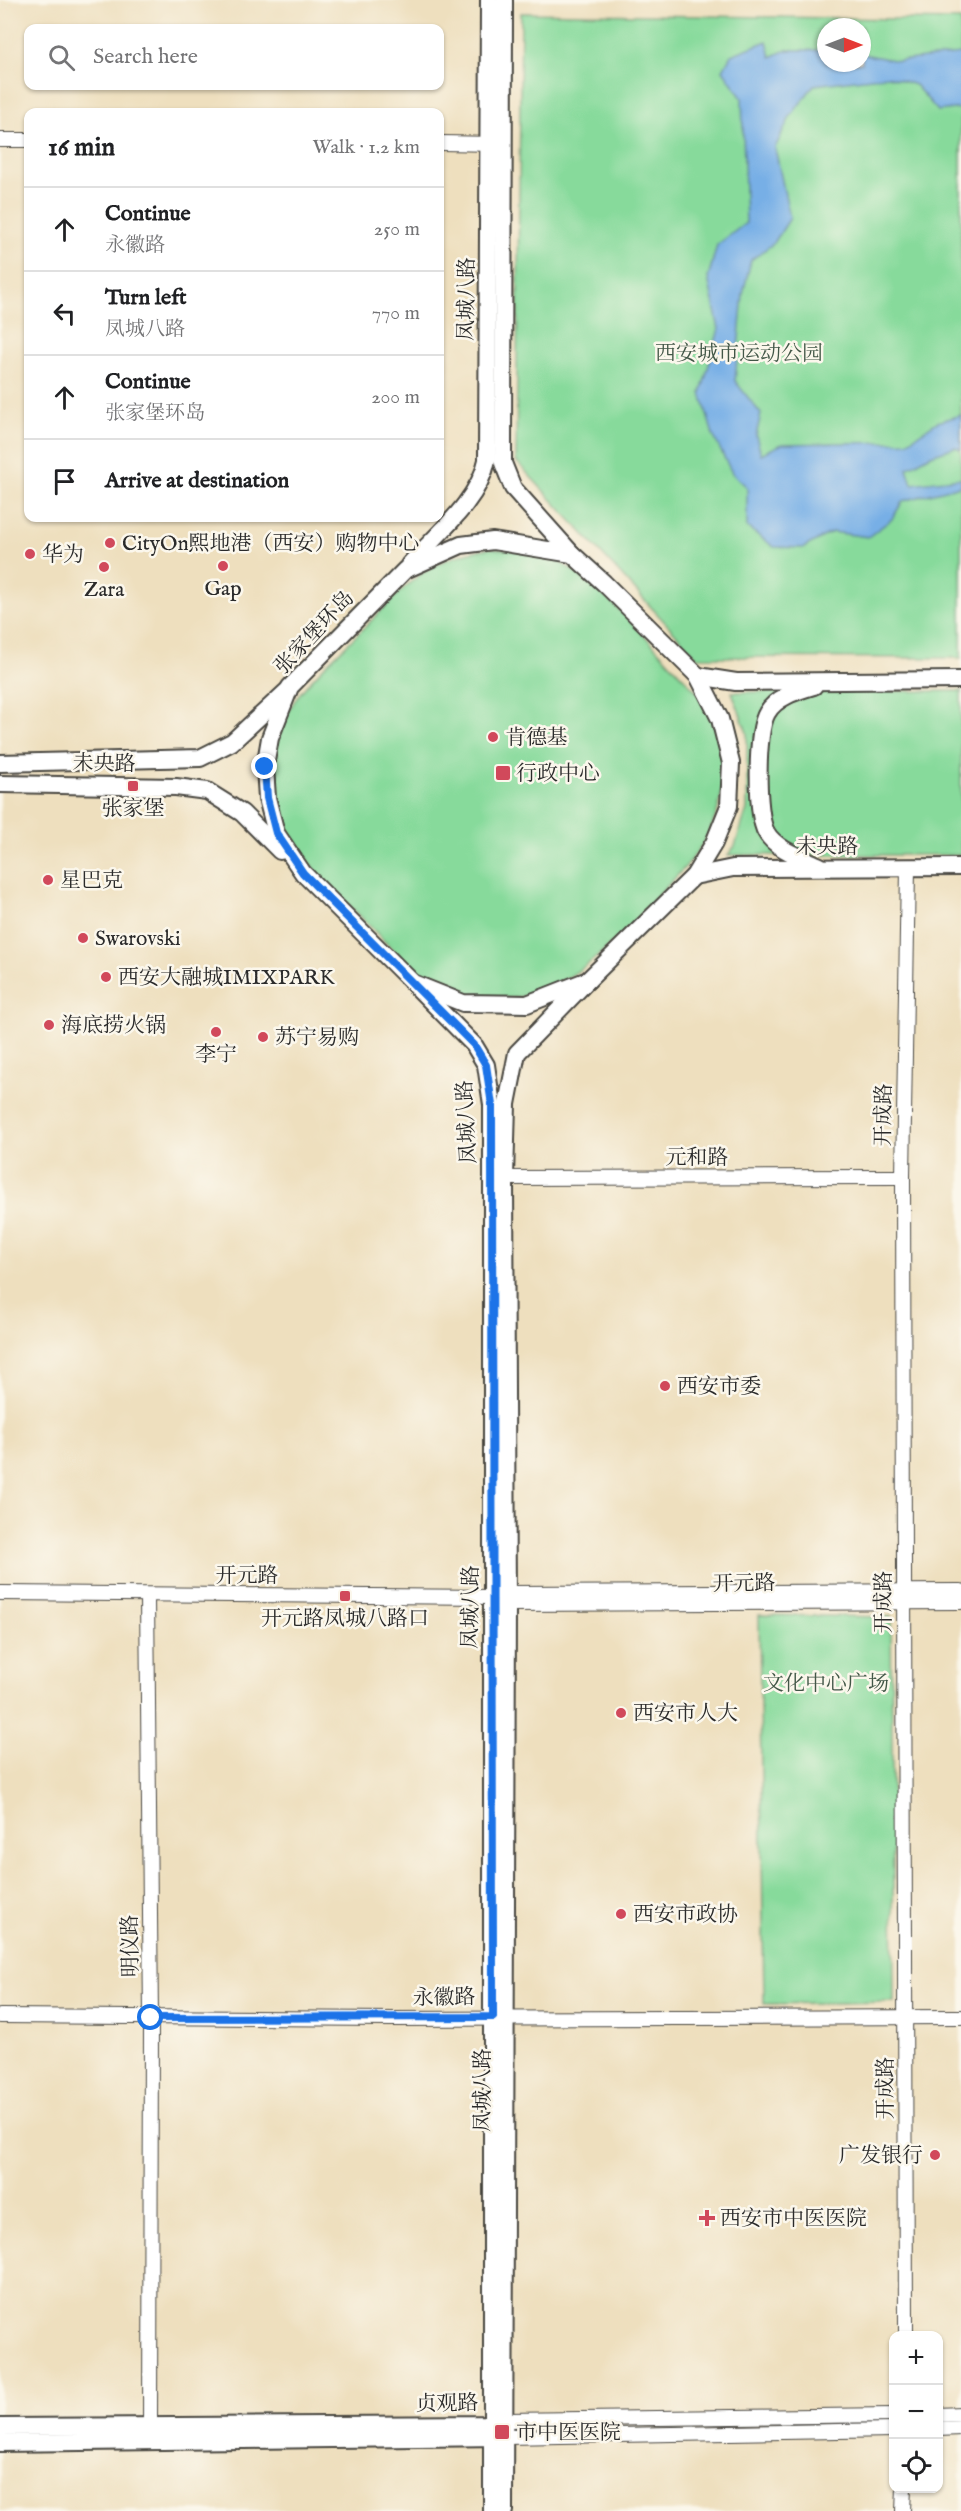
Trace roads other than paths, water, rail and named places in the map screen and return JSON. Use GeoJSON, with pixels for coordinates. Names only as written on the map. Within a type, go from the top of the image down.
{"type":"FeatureCollection","features":[{"type":"Feature","properties":{"kind":"main road","name":"凤城八路"},"geometry":{"type":"LineString","coordinates":[[489,0],[497,144],[503,463],[513,488],[572,554]]}},
{"type":"Feature","properties":{"kind":"main road","name":"凤城八路"},"geometry":{"type":"LineString","coordinates":[[405,570],[473,494],[484,476],[487,460],[504,0]]}},
{"type":"Feature","properties":{"kind":"main road","name":"张家堡环岛"},"geometry":{"type":"LineString","coordinates":[[493,541],[572,554],[698,676],[720,719],[731,763],[729,806],[714,843],[694,876],[588,980],[527,1005],[463,1003],[413,983],[303,873],[276,833],[267,798],[266,777],[270,738],[290,687],[405,570],[461,544],[493,541]]}},
{"type":"Feature","properties":{"kind":"main road"},"geometry":{"type":"LineString","coordinates":[[698,676],[736,681],[961,680]]}},
{"type":"Feature","properties":{"kind":"main road"},"geometry":{"type":"LineString","coordinates":[[823,868],[780,846],[767,833],[760,817],[761,732],[767,712],[788,694],[829,681]]}},
{"type":"Feature","properties":{"kind":"main road","name":"未央路"},"geometry":{"type":"LineString","coordinates":[[0,763],[200,759],[232,742],[290,687]]}},
{"type":"Feature","properties":{"kind":"main road","name":"未央路"},"geometry":{"type":"LineString","coordinates":[[0,784],[176,787],[207,791],[242,813],[303,873]]}},
{"type":"Feature","properties":{"kind":"main road","name":"未央路"},"geometry":{"type":"LineString","coordinates":[[694,876],[733,868],[961,867]]}},
{"type":"Feature","properties":{"kind":"main road","name":"凤城八路"},"geometry":{"type":"LineString","coordinates":[[498,1178],[507,1104],[518,1053],[588,980]]}},
{"type":"Feature","properties":{"kind":"main road","name":"凤城八路"},"geometry":{"type":"LineString","coordinates":[[413,983],[474,1045],[486,1065],[498,1178],[502,1598],[499,2430],[504,2511]]}},
{"type":"Feature","properties":{"kind":"main road","name":"贞观路"},"geometry":{"type":"LineString","coordinates":[[0,2427],[150,2435]]}},
{"type":"Feature","properties":{"kind":"main road","name":"凤城八路"},"geometry":{"type":"LineString","coordinates":[[492,2511],[499,2430]]}},
{"type":"Feature","properties":{"kind":"main road","name":"贞观路"},"geometry":{"type":"LineString","coordinates":[[0,2443],[150,2435],[499,2430]]}},
{"type":"Feature","properties":{"kind":"street"},"geometry":{"type":"LineString","coordinates":[[0,140],[24,140]]}},
{"type":"Feature","properties":{"kind":"street"},"geometry":{"type":"LineString","coordinates":[[444,143],[497,144]]}},
{"type":"Feature","properties":{"kind":"street","name":"开成路"},"geometry":{"type":"LineString","coordinates":[[906,2331],[903,1177],[908,868]]}},
{"type":"Feature","properties":{"kind":"street","name":"元和路"},"geometry":{"type":"LineString","coordinates":[[498,1178],[903,1177]]}},
{"type":"Feature","properties":{"kind":"street","name":"开元路"},"geometry":{"type":"LineString","coordinates":[[904,1597],[961,1591]]}},
{"type":"Feature","properties":{"kind":"street","name":"开元路"},"geometry":{"type":"LineString","coordinates":[[0,1593],[502,1598],[904,1597],[961,1602]]}},
{"type":"Feature","properties":{"kind":"street","name":"明仪路"},"geometry":{"type":"LineString","coordinates":[[147,1595],[151,2018],[150,2435]]}},
{"type":"Feature","properties":{"kind":"street","name":"永徽路"},"geometry":{"type":"LineString","coordinates":[[0,2016],[151,2018],[961,2017]]}},
{"type":"Feature","properties":{"kind":"street"},"geometry":{"type":"LineString","coordinates":[[943,2415],[961,2414]]}},
{"type":"Feature","properties":{"kind":"street","name":"贞观路"},"geometry":{"type":"LineString","coordinates":[[499,2430],[889,2415]]}},
{"type":"Feature","properties":{"kind":"street"},"geometry":{"type":"LineString","coordinates":[[943,2429],[961,2428]]}},
{"type":"Feature","properties":{"kind":"street","name":"贞观路"},"geometry":{"type":"LineString","coordinates":[[499,2430],[889,2430]]}},
{"type":"Feature","properties":{"kind":"street"},"geometry":{"type":"LineString","coordinates":[[903,2511],[904,2493]]}},
{"type":"Feature","properties":{"kind":"water"},"geometry":{"type":"Polygon","coordinates":[[[767,41],[771,57],[786,50],[817,50],[817,72],[871,72],[871,56],[898,61],[961,54],[961,108],[938,111],[915,85],[888,76],[814,85],[790,117],[775,148],[790,218],[774,243],[751,260],[743,294],[735,381],[761,414],[756,436],[761,454],[782,444],[907,442],[937,422],[961,415],[961,449],[955,447],[931,455],[907,468],[912,484],[961,478],[961,486],[903,501],[892,519],[868,537],[832,532],[803,548],[774,547],[747,527],[747,487],[732,473],[713,435],[701,393],[719,329],[708,278],[717,245],[746,223],[742,98],[723,70],[731,55],[767,41]]]}},
{"type":"Feature","properties":{"kind":"place","name":"CityOn熙地港（西安）购物中心"},"geometry":{"type":"Point","coordinates":[110,543]}},
{"type":"Feature","properties":{"kind":"place","name":"华为"},"geometry":{"type":"Point","coordinates":[30,554]}},
{"type":"Feature","properties":{"kind":"place","name":"Gap"},"geometry":{"type":"Point","coordinates":[223,566]}},
{"type":"Feature","properties":{"kind":"place","name":"Zara"},"geometry":{"type":"Point","coordinates":[104,567]}},
{"type":"Feature","properties":{"kind":"place","name":"肯德基"},"geometry":{"type":"Point","coordinates":[493,737]}},
{"type":"Feature","properties":{"kind":"place","name":"行政中心"},"geometry":{"type":"Point","coordinates":[503,773]}},
{"type":"Feature","properties":{"kind":"place","name":"张家堡"},"geometry":{"type":"Point","coordinates":[133,786]}},
{"type":"Feature","properties":{"kind":"place","name":"星巴克"},"geometry":{"type":"Point","coordinates":[48,880]}},
{"type":"Feature","properties":{"kind":"place","name":"Swarovski"},"geometry":{"type":"Point","coordinates":[83,938]}},
{"type":"Feature","properties":{"kind":"place","name":"西安大融城IMIXPARK"},"geometry":{"type":"Point","coordinates":[106,977]}},
{"type":"Feature","properties":{"kind":"place","name":"海底捞火锅"},"geometry":{"type":"Point","coordinates":[49,1025]}},
{"type":"Feature","properties":{"kind":"place","name":"李宁"},"geometry":{"type":"Point","coordinates":[216,1032]}},
{"type":"Feature","properties":{"kind":"place","name":"苏宁易购"},"geometry":{"type":"Point","coordinates":[263,1037]}},
{"type":"Feature","properties":{"kind":"place","name":"西安市委"},"geometry":{"type":"Point","coordinates":[665,1386]}},
{"type":"Feature","properties":{"kind":"place","name":"开元路凤城八路口"},"geometry":{"type":"Point","coordinates":[345,1596]}},
{"type":"Feature","properties":{"kind":"place","name":"西安市人大"},"geometry":{"type":"Point","coordinates":[621,1713]}},
{"type":"Feature","properties":{"kind":"place","name":"西安市政协"},"geometry":{"type":"Point","coordinates":[621,1914]}},
{"type":"Feature","properties":{"kind":"place","name":"广发银行"},"geometry":{"type":"Point","coordinates":[935,2155]}},
{"type":"Feature","properties":{"kind":"place","name":"西安市中医医院"},"geometry":{"type":"Point","coordinates":[707,2218]}},
{"type":"Feature","properties":{"kind":"place","name":"市中医医院"},"geometry":{"type":"Point","coordinates":[502,2432]}},
{"type":"Feature","properties":{"kind":"park label","name":"西安城市运动公园"},"geometry":{"type":"Point","coordinates":[739,353]}},
{"type":"Feature","properties":{"kind":"park label","name":"文化中心广场"},"geometry":{"type":"Point","coordinates":[826,1683]}}]}
